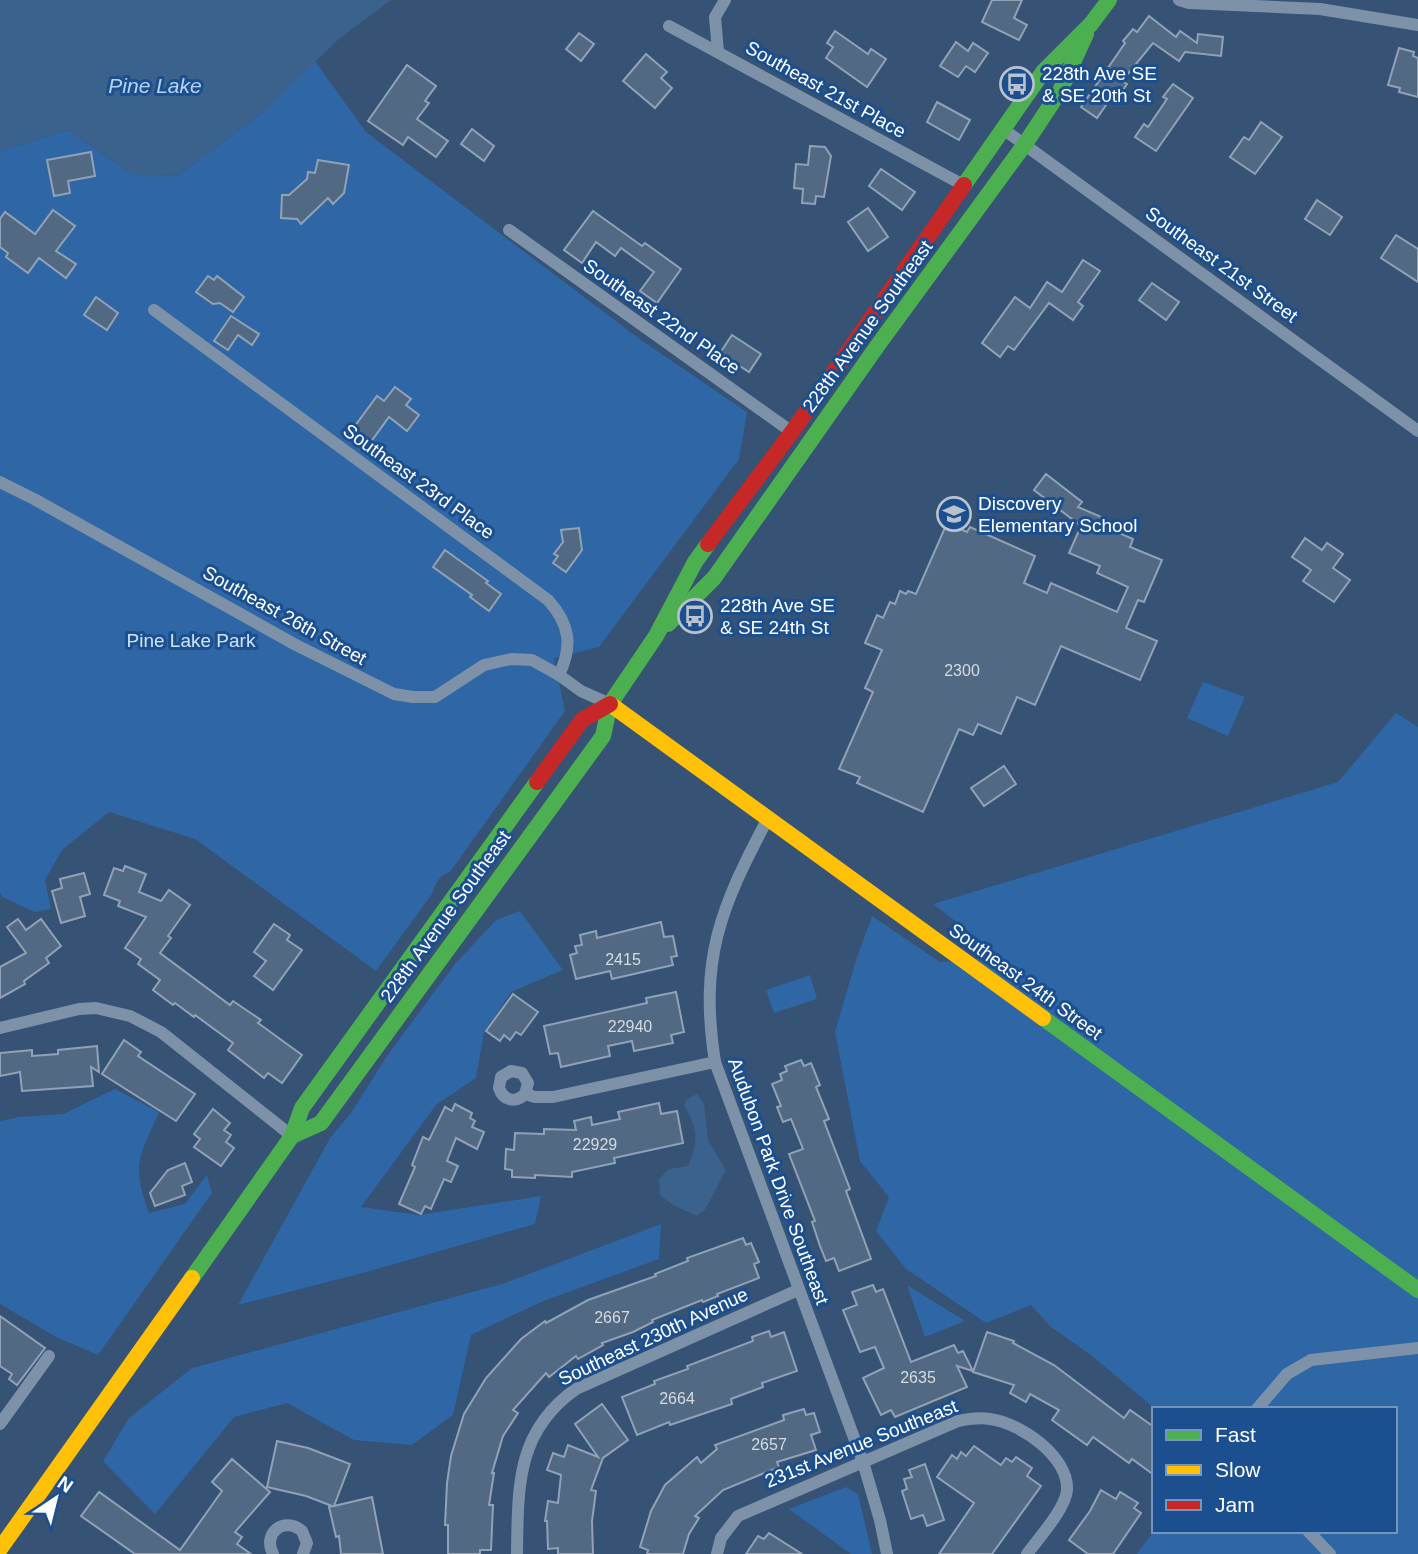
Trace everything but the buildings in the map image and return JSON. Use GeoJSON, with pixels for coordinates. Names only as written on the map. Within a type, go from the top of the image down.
{"type":"FeatureCollection","features":[{"type":"Feature","properties":{"kind":"main road","name":"228th Avenue Southeast"},"geometry":{"type":"LineString","coordinates":[[292,1136],[321,1123],[603,736],[610,704],[656,636],[695,562],[792,432],[1043,72],[1091,24],[1109,0]]}},
{"type":"Feature","properties":{"kind":"main road","name":"228th Avenue Southeast"},"geometry":{"type":"LineString","coordinates":[[656,636],[713,578],[1025,144],[1060,91],[1091,24]]}},
{"type":"Feature","properties":{"kind":"main road"},"geometry":{"type":"LineString","coordinates":[[878,345],[883,325],[898,299],[915,258]]}},
{"type":"Feature","properties":{"kind":"main road","name":"228th Avenue Southeast"},"geometry":{"type":"LineString","coordinates":[[0,1549],[292,1136],[302,1108],[392,983],[582,720],[610,704]]}},
{"type":"Feature","properties":{"kind":"main road","name":"Southeast 24th Street"},"geometry":{"type":"LineString","coordinates":[[610,704],[1418,1290]]}},
{"type":"Feature","properties":{"kind":"main road"},"geometry":{"type":"LineString","coordinates":[[392,983],[410,999]]}},
{"type":"Feature","properties":{"kind":"street"},"geometry":{"type":"LineString","coordinates":[[718,52],[715,17],[725,0]]}},
{"type":"Feature","properties":{"kind":"street"},"geometry":{"type":"LineString","coordinates":[[1179,0],[1189,3],[1320,9],[1418,25]]}},
{"type":"Feature","properties":{"kind":"street","name":"Southeast 21st Place"},"geometry":{"type":"LineString","coordinates":[[668,26],[965,186]]}},
{"type":"Feature","properties":{"kind":"street","name":"Southeast 21st Street"},"geometry":{"type":"LineString","coordinates":[[1003,128],[1418,431]]}},
{"type":"Feature","properties":{"kind":"street","name":"Southeast 22nd Place"},"geometry":{"type":"LineString","coordinates":[[509,230],[792,432]]}},
{"type":"Feature","properties":{"kind":"street","name":"Southeast 23rd Place"},"geometry":{"type":"LineString","coordinates":[[154,310],[548,600],[563,620],[568,641],[566,662],[559,675]]}},
{"type":"Feature","properties":{"kind":"street","name":"Southeast 26th Street"},"geometry":{"type":"LineString","coordinates":[[0,482],[296,645],[394,694],[435,697],[484,665],[511,659],[532,660],[559,675]]}},
{"type":"Feature","properties":{"kind":"street"},"geometry":{"type":"LineString","coordinates":[[559,675],[581,691],[610,704]]}},
{"type":"Feature","properties":{"kind":"street","name":"Audubon Park Drive Southeast"},"geometry":{"type":"LineString","coordinates":[[767,820],[729,895],[718,929],[708,994],[709,1026],[715,1062],[863,1462],[887,1554]]}},
{"type":"Feature","properties":{"kind":"street"},"geometry":{"type":"LineString","coordinates":[[0,1028],[79,1009],[96,1008],[130,1016],[161,1032],[292,1136]]}},
{"type":"Feature","properties":{"kind":"street"},"geometry":{"type":"LineString","coordinates":[[525,1094],[553,1097],[715,1062]]}},
{"type":"Feature","properties":{"kind":"street","name":"Southeast 230th Avenue"},"geometry":{"type":"LineString","coordinates":[[517,1554],[518,1502],[524,1460],[543,1419],[560,1400],[576,1389],[798,1290]]}},
{"type":"Feature","properties":{"kind":"street"},"geometry":{"type":"LineString","coordinates":[[1258,1407],[1287,1374],[1311,1360],[1418,1348]]}},
{"type":"Feature","properties":{"kind":"street"},"geometry":{"type":"LineString","coordinates":[[0,1424],[4,1409],[50,1356]]}},
{"type":"Feature","properties":{"kind":"street","name":"231st Avenue Southeast"},"geometry":{"type":"LineString","coordinates":[[717,1554],[721,1538],[729,1524],[738,1516],[958,1421],[975,1417],[1005,1422],[1024,1432],[1055,1455],[1065,1474],[1066,1497],[1027,1554]]}},
{"type":"Feature","properties":{"kind":"street"},"geometry":{"type":"LineString","coordinates":[[273,1554],[271,1536],[285,1524],[302,1531],[307,1543],[303,1554]]}},
{"type":"Feature","properties":{"kind":"street"},"geometry":{"type":"LineString","coordinates":[[1310,1533],[1330,1554]]}},
{"type":"Feature","properties":{"kind":"green space","name":"Pine Lake Park"},"geometry":{"type":"Polygon","coordinates":[[[315,61],[366,132],[641,340],[747,412],[739,459],[599,647],[554,658],[565,711],[450,872],[438,880],[432,894],[376,971],[195,839],[109,812],[62,850],[45,880],[51,909],[35,912],[2,897],[0,892],[0,151],[68,130],[132,174],[177,176],[261,114],[315,61]]]}},
{"type":"Feature","properties":{"kind":"green space"},"geometry":{"type":"Polygon","coordinates":[[[1203,682],[1245,697],[1228,736],[1187,718],[1203,682]]]}},
{"type":"Feature","properties":{"kind":"green space"},"geometry":{"type":"Polygon","coordinates":[[[1396,713],[1418,727],[1418,1554],[1137,1554],[1153,1533],[1397,1533],[1397,1407],[1153,1407],[1096,1359],[1050,1326],[1031,1305],[986,1323],[906,1269],[876,1231],[889,1197],[860,1161],[835,1032],[872,916],[940,962],[1002,957],[933,904],[1338,782],[1396,713]]]}},
{"type":"Feature","properties":{"kind":"green space"},"geometry":{"type":"Polygon","coordinates":[[[520,911],[563,970],[511,992],[484,1032],[476,1078],[436,1105],[361,1207],[419,1215],[541,1196],[535,1224],[238,1305],[330,1138],[351,1113],[387,1056],[455,964],[496,920],[520,911]]]}},
{"type":"Feature","properties":{"kind":"green space"},"geometry":{"type":"Polygon","coordinates":[[[810,975],[817,999],[774,1013],[766,990],[810,975]]]}},
{"type":"Feature","properties":{"kind":"green space"},"geometry":{"type":"Polygon","coordinates":[[[115,1089],[159,1112],[142,1151],[139,1171],[149,1213],[185,1204],[207,1175],[212,1193],[98,1355],[58,1338],[0,1304],[0,1121],[63,1114],[115,1089]]]}},
{"type":"Feature","properties":{"kind":"green space"},"geometry":{"type":"Polygon","coordinates":[[[661,1224],[659,1259],[541,1302],[471,1335],[453,1415],[412,1445],[354,1440],[287,1403],[234,1417],[155,1514],[103,1461],[129,1418],[192,1368],[502,1284],[661,1224]]]}},
{"type":"Feature","properties":{"kind":"green space"},"geometry":{"type":"Polygon","coordinates":[[[907,1285],[965,1321],[925,1337],[907,1285]]]}},
{"type":"Feature","properties":{"kind":"green space"},"geometry":{"type":"Polygon","coordinates":[[[846,1487],[858,1494],[872,1554],[851,1554],[789,1509],[846,1487]]]}},
{"type":"Feature","properties":{"kind":"water","name":"Pine Lake"},"geometry":{"type":"Polygon","coordinates":[[[0,0],[391,0],[340,38],[261,114],[177,176],[132,174],[68,130],[0,151],[0,0]]]}},
{"type":"Feature","properties":{"kind":"water"},"geometry":{"type":"Polygon","coordinates":[[[697,1094],[704,1104],[708,1140],[726,1170],[705,1210],[697,1216],[673,1205],[660,1195],[659,1179],[669,1169],[688,1166],[694,1149],[695,1135],[684,1105],[687,1099],[697,1094]]]}},
{"type":"Feature","properties":{"kind":"traffic: fast"},"geometry":{"type":"LineString","coordinates":[[964,185],[1043,72],[1091,24],[1109,0]]}},
{"type":"Feature","properties":{"kind":"traffic: fast"},"geometry":{"type":"LineString","coordinates":[[668,624],[714,578],[878,345],[1025,144],[1060,91],[1086,34]]}},
{"type":"Feature","properties":{"kind":"traffic: fast"},"geometry":{"type":"LineString","coordinates":[[292,1136],[321,1123],[603,736],[610,704],[656,636],[695,562],[708,544]]}},
{"type":"Feature","properties":{"kind":"traffic: fast"},"geometry":{"type":"LineString","coordinates":[[192,1278],[292,1136],[302,1108],[537,782]]}},
{"type":"Feature","properties":{"kind":"traffic: fast"},"geometry":{"type":"LineString","coordinates":[[1043,1018],[1418,1290]]}},
{"type":"Feature","properties":{"kind":"traffic: slow"},"geometry":{"type":"LineString","coordinates":[[610,704],[1043,1018]]}},
{"type":"Feature","properties":{"kind":"traffic: slow"},"geometry":{"type":"LineString","coordinates":[[0,1549],[192,1278]]}},
{"type":"Feature","properties":{"kind":"traffic: jam"},"geometry":{"type":"LineString","coordinates":[[708,544],[792,432],[964,185]]}},
{"type":"Feature","properties":{"kind":"traffic: jam"},"geometry":{"type":"LineString","coordinates":[[537,782],[582,720],[610,704]]}},
{"type":"Feature","properties":{"kind":"place","name":"228th Ave SE & SE 20th St"},"geometry":{"type":"Point","coordinates":[1017,84]}},
{"type":"Feature","properties":{"kind":"place","name":"Discovery Elementary School"},"geometry":{"type":"Point","coordinates":[954,514]}},
{"type":"Feature","properties":{"kind":"place","name":"228th Ave SE & SE 24th St"},"geometry":{"type":"Point","coordinates":[695,616]}}]}
